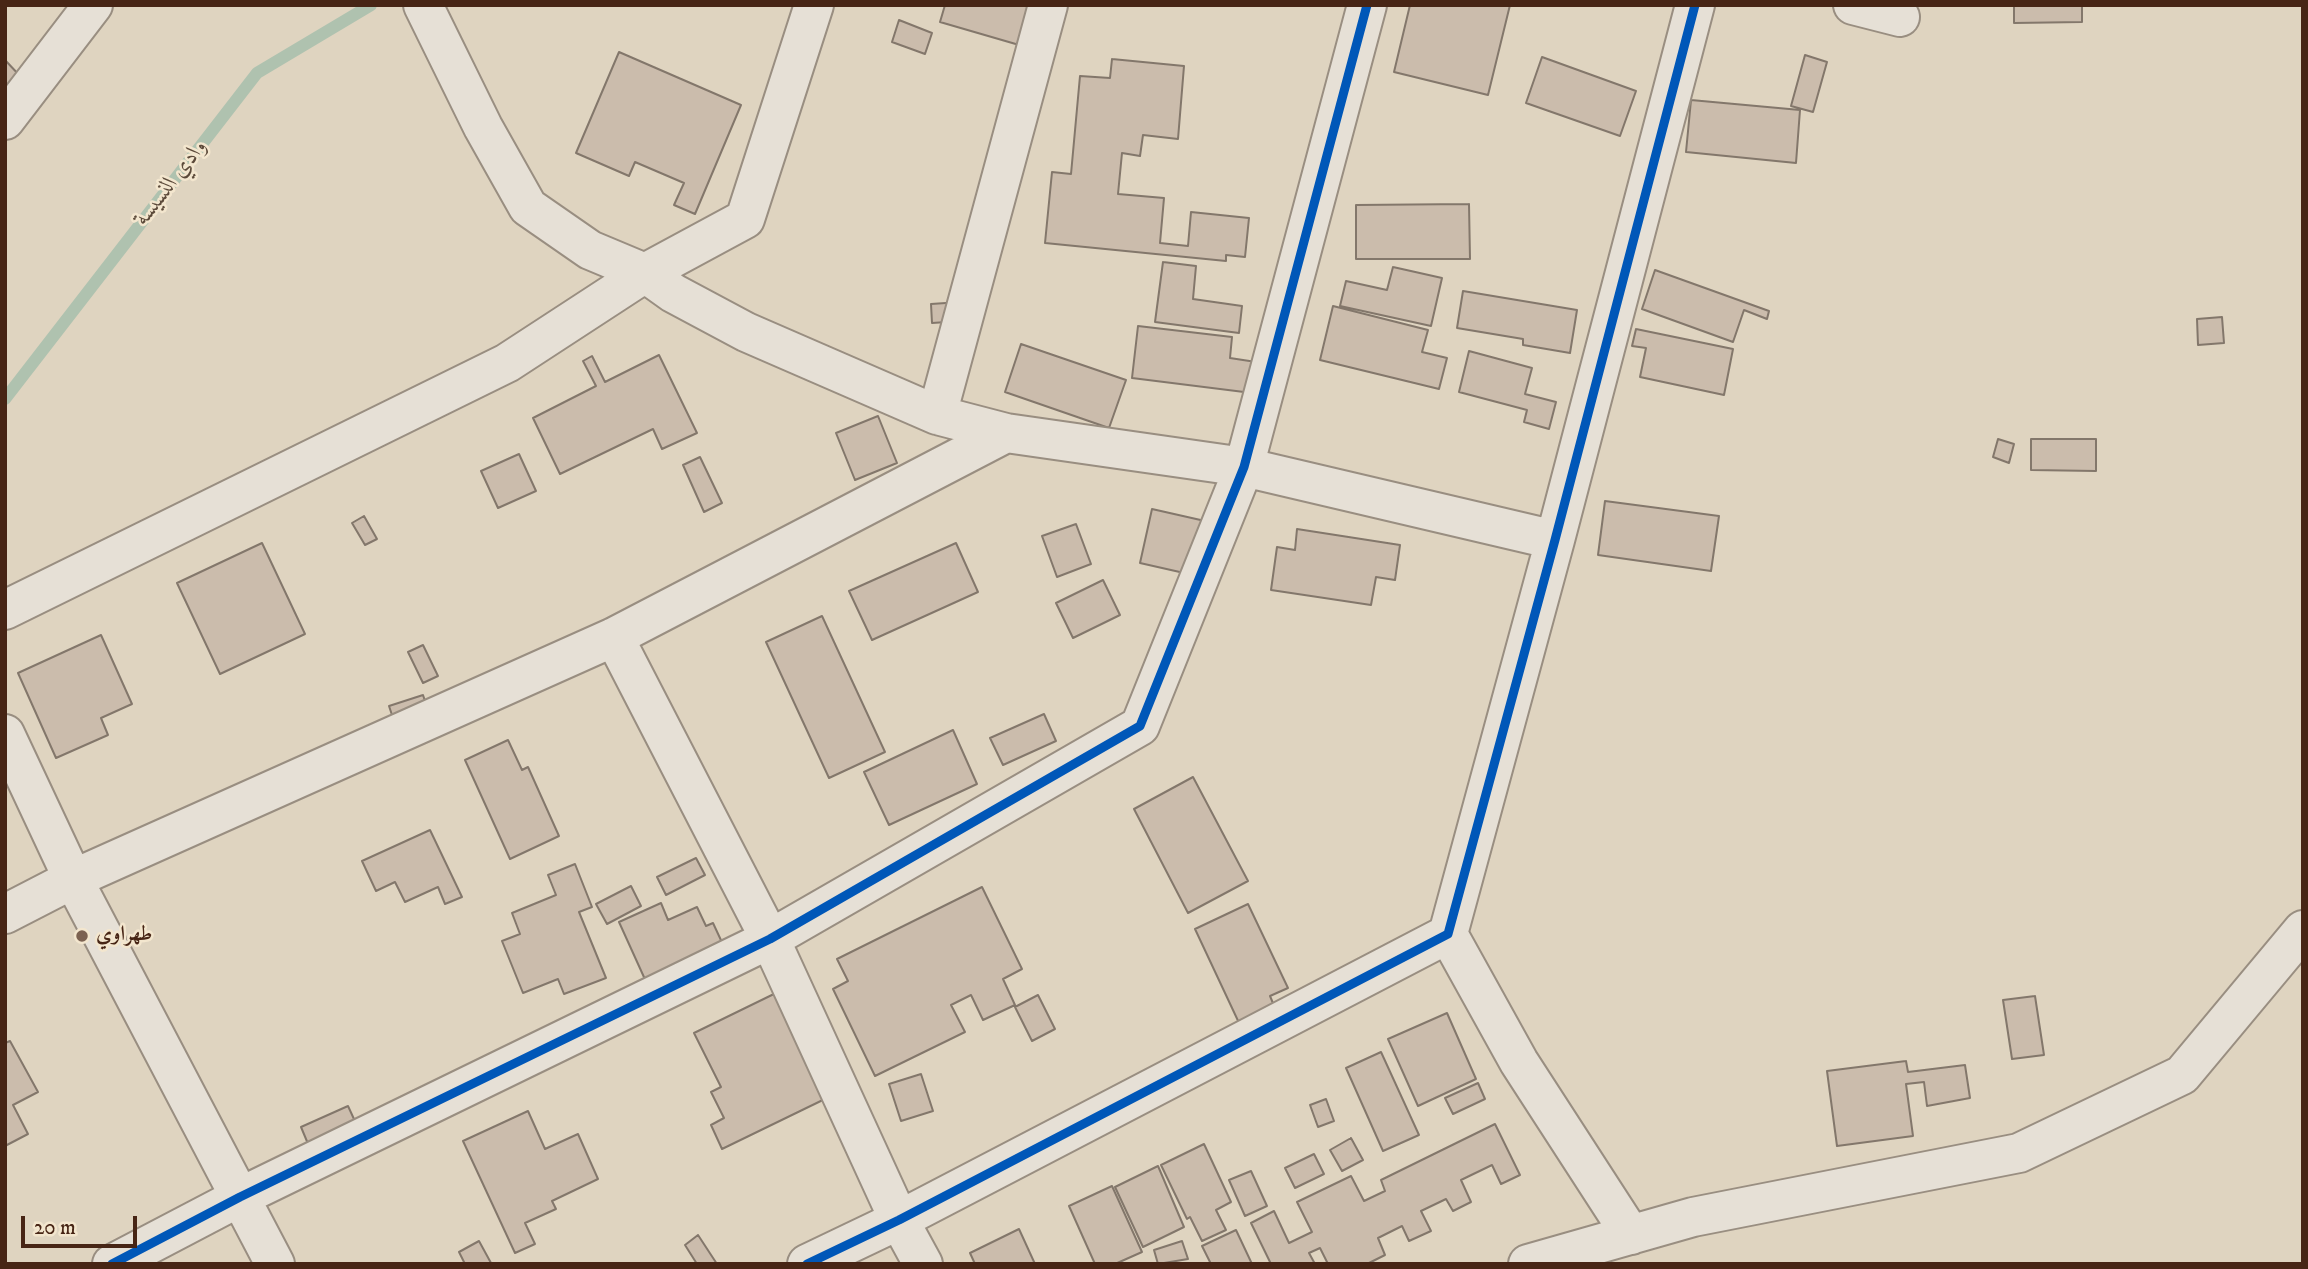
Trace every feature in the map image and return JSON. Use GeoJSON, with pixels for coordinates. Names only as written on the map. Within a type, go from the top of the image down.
{"type":"FeatureCollection","features":[{"type":"Feature","properties":{"kind":"street"},"geometry":{"type":"LineString","coordinates":[[5,120],[93,5]]}},
{"type":"Feature","properties":{"kind":"street"},"geometry":{"type":"LineString","coordinates":[[5,610],[507,363],[645,274],[745,219],[814,5]]}},
{"type":"Feature","properties":{"kind":"street"},"geometry":{"type":"LineString","coordinates":[[937,415],[1048,5]]}},
{"type":"Feature","properties":{"kind":"street"},"geometry":{"type":"LineString","coordinates":[[112,1264],[240,1197],[770,939],[1140,726],[1244,467],[1367,5]]}},
{"type":"Feature","properties":{"kind":"street"},"geometry":{"type":"LineString","coordinates":[[1631,1235],[1519,1062],[1448,934],[1555,540],[1695,5]]}},
{"type":"Feature","properties":{"kind":"street"},"geometry":{"type":"LineString","coordinates":[[1853,5],[1900,17]]}},
{"type":"Feature","properties":{"kind":"street"},"geometry":{"type":"LineString","coordinates":[[429,17],[483,127],[528,207],[590,250],[645,274],[673,293],[746,332],[937,415],[1006,433],[1244,467],[1555,540]]}},
{"type":"Feature","properties":{"kind":"street"},"geometry":{"type":"LineString","coordinates":[[5,914],[73,879],[614,637],[1006,433]]}},
{"type":"Feature","properties":{"kind":"street"},"geometry":{"type":"LineString","coordinates":[[614,637],[770,939],[899,1220],[923,1264]]}},
{"type":"Feature","properties":{"kind":"street"},"geometry":{"type":"LineString","coordinates":[[5,734],[73,879],[275,1264]]}},
{"type":"Feature","properties":{"kind":"street"},"geometry":{"type":"LineString","coordinates":[[1528,1264],[1693,1217],[2019,1153],[2182,1075],[2303,930]]}},
{"type":"Feature","properties":{"kind":"street"},"geometry":{"type":"LineString","coordinates":[[807,1264],[899,1220],[1448,934]]}},
{"type":"Feature","properties":{"kind":"building"},"geometry":{"type":"Polygon","coordinates":[[[945,5],[1038,5],[1026,47],[940,22],[945,5]]]}},
{"type":"Feature","properties":{"kind":"building"},"geometry":{"type":"Polygon","coordinates":[[[1410,5],[1510,5],[1488,95],[1394,72],[1410,5]]]}},
{"type":"Feature","properties":{"kind":"building"},"geometry":{"type":"Polygon","coordinates":[[[2014,5],[2082,5],[2082,22],[2014,23],[2014,5]]]}},
{"type":"Feature","properties":{"kind":"building"},"geometry":{"type":"Polygon","coordinates":[[[899,20],[932,33],[925,54],[892,42],[899,20]]]}},
{"type":"Feature","properties":{"kind":"building"},"geometry":{"type":"Polygon","coordinates":[[[619,52],[741,105],[695,214],[674,205],[684,183],[635,162],[629,176],[576,153],[619,52]]]}},
{"type":"Feature","properties":{"kind":"building"},"geometry":{"type":"Polygon","coordinates":[[[1805,55],[1827,62],[1813,112],[1791,106],[1805,55]]]}},
{"type":"Feature","properties":{"kind":"building"},"geometry":{"type":"Polygon","coordinates":[[[1542,57],[1636,91],[1620,136],[1526,103],[1542,57]]]}},
{"type":"Feature","properties":{"kind":"building"},"geometry":{"type":"Polygon","coordinates":[[[1112,59],[1184,66],[1178,139],[1143,135],[1140,156],[1122,153],[1118,194],[1164,198],[1160,243],[1188,246],[1191,212],[1249,218],[1245,257],[1226,255],[1226,261],[1045,243],[1052,172],[1071,174],[1080,76],[1110,78],[1112,59]]]}},
{"type":"Feature","properties":{"kind":"building"},"geometry":{"type":"Polygon","coordinates":[[[5,60],[21,77],[5,92],[5,60]]]}},
{"type":"Feature","properties":{"kind":"building"},"geometry":{"type":"Polygon","coordinates":[[[1691,100],[1800,110],[1796,163],[1686,152],[1691,100]]]}},
{"type":"Feature","properties":{"kind":"building"},"geometry":{"type":"Polygon","coordinates":[[[1469,204],[1470,259],[1356,259],[1356,205],[1469,204]]]}},
{"type":"Feature","properties":{"kind":"building"},"geometry":{"type":"Polygon","coordinates":[[[1163,262],[1196,266],[1193,299],[1242,306],[1239,333],[1155,322],[1163,262]]]}},
{"type":"Feature","properties":{"kind":"building"},"geometry":{"type":"Polygon","coordinates":[[[1393,267],[1442,278],[1431,326],[1340,306],[1346,281],[1387,290],[1393,267]]]}},
{"type":"Feature","properties":{"kind":"building"},"geometry":{"type":"Polygon","coordinates":[[[1655,270],[1769,311],[1767,319],[1744,310],[1733,342],[1642,309],[1655,270]]]}},
{"type":"Feature","properties":{"kind":"building"},"geometry":{"type":"Polygon","coordinates":[[[1463,291],[1577,310],[1570,353],[1523,345],[1523,339],[1457,328],[1463,291]]]}},
{"type":"Feature","properties":{"kind":"building"},"geometry":{"type":"Polygon","coordinates":[[[961,302],[962,321],[932,323],[931,304],[961,302]]]}},
{"type":"Feature","properties":{"kind":"building"},"geometry":{"type":"Polygon","coordinates":[[[1333,306],[1428,330],[1422,352],[1447,358],[1439,389],[1320,360],[1333,306]]]}},
{"type":"Feature","properties":{"kind":"building"},"geometry":{"type":"Polygon","coordinates":[[[2222,317],[2224,343],[2198,345],[2197,319],[2222,317]]]}},
{"type":"Feature","properties":{"kind":"building"},"geometry":{"type":"Polygon","coordinates":[[[1138,326],[1232,337],[1230,358],[1256,362],[1252,393],[1132,378],[1138,326]]]}},
{"type":"Feature","properties":{"kind":"building"},"geometry":{"type":"Polygon","coordinates":[[[1636,329],[1733,349],[1724,395],[1640,377],[1646,348],[1632,346],[1636,329]]]}},
{"type":"Feature","properties":{"kind":"building"},"geometry":{"type":"Polygon","coordinates":[[[1021,344],[1126,380],[1109,428],[1005,392],[1021,344]]]}},
{"type":"Feature","properties":{"kind":"building"},"geometry":{"type":"Polygon","coordinates":[[[1469,351],[1532,368],[1525,394],[1556,402],[1549,429],[1524,422],[1527,410],[1459,392],[1469,351]]]}},
{"type":"Feature","properties":{"kind":"building"},"geometry":{"type":"Polygon","coordinates":[[[659,355],[697,433],[662,449],[653,429],[560,474],[533,418],[596,386],[583,361],[592,356],[605,382],[659,355]]]}},
{"type":"Feature","properties":{"kind":"building"},"geometry":{"type":"Polygon","coordinates":[[[878,416],[897,463],[855,480],[836,433],[878,416]]]}},
{"type":"Feature","properties":{"kind":"building"},"geometry":{"type":"Polygon","coordinates":[[[1998,439],[2014,444],[2009,463],[1993,457],[1998,439]]]}},
{"type":"Feature","properties":{"kind":"building"},"geometry":{"type":"Polygon","coordinates":[[[2031,439],[2096,439],[2096,471],[2031,470],[2031,439]]]}},
{"type":"Feature","properties":{"kind":"building"},"geometry":{"type":"Polygon","coordinates":[[[519,454],[536,491],[498,508],[481,471],[519,454]]]}},
{"type":"Feature","properties":{"kind":"building"},"geometry":{"type":"Polygon","coordinates":[[[700,457],[722,503],[704,512],[683,465],[700,457]]]}},
{"type":"Feature","properties":{"kind":"building"},"geometry":{"type":"Polygon","coordinates":[[[1605,501],[1719,516],[1711,571],[1598,555],[1605,501]]]}},
{"type":"Feature","properties":{"kind":"building"},"geometry":{"type":"Polygon","coordinates":[[[1152,509],[1205,521],[1193,575],[1140,563],[1152,509]]]}},
{"type":"Feature","properties":{"kind":"building"},"geometry":{"type":"Polygon","coordinates":[[[364,516],[377,539],[365,545],[352,523],[364,516]]]}},
{"type":"Feature","properties":{"kind":"building"},"geometry":{"type":"Polygon","coordinates":[[[1076,524],[1091,564],[1057,577],[1042,536],[1076,524]]]}},
{"type":"Feature","properties":{"kind":"building"},"geometry":{"type":"Polygon","coordinates":[[[1297,529],[1400,545],[1395,580],[1376,577],[1371,605],[1271,590],[1277,547],[1295,550],[1297,529]]]}},
{"type":"Feature","properties":{"kind":"building"},"geometry":{"type":"Polygon","coordinates":[[[262,543],[305,634],[220,674],[177,583],[262,543]]]}},
{"type":"Feature","properties":{"kind":"building"},"geometry":{"type":"Polygon","coordinates":[[[956,543],[978,592],[872,640],[849,591],[956,543]]]}},
{"type":"Feature","properties":{"kind":"building"},"geometry":{"type":"Polygon","coordinates":[[[1103,580],[1120,615],[1073,638],[1056,603],[1103,580]]]}},
{"type":"Feature","properties":{"kind":"building"},"geometry":{"type":"Polygon","coordinates":[[[822,616],[885,752],[829,778],[766,642],[822,616]]]}},
{"type":"Feature","properties":{"kind":"building"},"geometry":{"type":"Polygon","coordinates":[[[101,635],[132,704],[101,718],[108,735],[56,758],[18,673],[101,635]]]}},
{"type":"Feature","properties":{"kind":"building"},"geometry":{"type":"Polygon","coordinates":[[[423,645],[438,676],[423,683],[408,652],[423,645]]]}},
{"type":"Feature","properties":{"kind":"building"},"geometry":{"type":"Polygon","coordinates":[[[423,695],[427,707],[393,718],[389,706],[423,695]]]}},
{"type":"Feature","properties":{"kind":"building"},"geometry":{"type":"Polygon","coordinates":[[[1044,714],[1056,741],[1003,765],[990,738],[1044,714]]]}},
{"type":"Feature","properties":{"kind":"building"},"geometry":{"type":"Polygon","coordinates":[[[953,730],[977,784],[889,825],[864,772],[953,730]]]}},
{"type":"Feature","properties":{"kind":"building"},"geometry":{"type":"Polygon","coordinates":[[[508,740],[522,770],[528,767],[559,836],[510,859],[465,760],[508,740]]]}},
{"type":"Feature","properties":{"kind":"building"},"geometry":{"type":"Polygon","coordinates":[[[1193,777],[1248,881],[1188,913],[1134,809],[1193,777]]]}},
{"type":"Feature","properties":{"kind":"building"},"geometry":{"type":"Polygon","coordinates":[[[430,830],[462,897],[445,904],[438,887],[405,902],[395,882],[376,891],[362,861],[430,830]]]}},
{"type":"Feature","properties":{"kind":"building"},"geometry":{"type":"Polygon","coordinates":[[[696,858],[705,875],[666,895],[657,877],[696,858]]]}},
{"type":"Feature","properties":{"kind":"building"},"geometry":{"type":"Polygon","coordinates":[[[575,864],[592,907],[579,912],[606,978],[564,994],[558,979],[523,993],[502,941],[520,934],[512,913],[556,895],[548,875],[575,864]]]}},
{"type":"Feature","properties":{"kind":"building"},"geometry":{"type":"Polygon","coordinates":[[[631,886],[641,906],[607,924],[596,904],[631,886]]]}},
{"type":"Feature","properties":{"kind":"building"},"geometry":{"type":"Polygon","coordinates":[[[982,887],[1022,969],[1003,979],[1015,1005],[983,1020],[971,995],[951,1005],[965,1032],[875,1076],[833,989],[848,981],[837,959],[982,887]]]}},
{"type":"Feature","properties":{"kind":"building"},"geometry":{"type":"Polygon","coordinates":[[[661,903],[668,920],[697,907],[706,926],[713,923],[726,951],[648,986],[619,922],[661,903]]]}},
{"type":"Feature","properties":{"kind":"building"},"geometry":{"type":"Polygon","coordinates":[[[1248,904],[1288,988],[1270,996],[1275,1008],[1240,1025],[1195,929],[1248,904]]]}},
{"type":"Feature","properties":{"kind":"building"},"geometry":{"type":"Polygon","coordinates":[[[778,992],[829,1097],[722,1149],[711,1125],[724,1118],[711,1092],[721,1087],[694,1033],[778,992]]]}},
{"type":"Feature","properties":{"kind":"building"},"geometry":{"type":"Polygon","coordinates":[[[1038,995],[1055,1029],[1032,1041],[1015,1007],[1038,995]]]}},
{"type":"Feature","properties":{"kind":"building"},"geometry":{"type":"Polygon","coordinates":[[[2035,996],[2044,1055],[2012,1059],[2003,1000],[2035,996]]]}},
{"type":"Feature","properties":{"kind":"building"},"geometry":{"type":"Polygon","coordinates":[[[1447,1013],[1476,1079],[1418,1106],[1388,1039],[1447,1013]]]}},
{"type":"Feature","properties":{"kind":"building"},"geometry":{"type":"Polygon","coordinates":[[[10,1041],[38,1092],[13,1105],[28,1134],[5,1146],[5,1043],[10,1041]]]}},
{"type":"Feature","properties":{"kind":"building"},"geometry":{"type":"Polygon","coordinates":[[[1381,1052],[1419,1135],[1383,1151],[1346,1068],[1381,1052]]]}},
{"type":"Feature","properties":{"kind":"building"},"geometry":{"type":"Polygon","coordinates":[[[1906,1061],[1908,1072],[1965,1065],[1970,1098],[1927,1106],[1924,1082],[1906,1084],[1913,1136],[1837,1146],[1827,1071],[1906,1061]]]}},
{"type":"Feature","properties":{"kind":"building"},"geometry":{"type":"Polygon","coordinates":[[[921,1074],[933,1111],[901,1121],[889,1084],[921,1074]]]}},
{"type":"Feature","properties":{"kind":"building"},"geometry":{"type":"Polygon","coordinates":[[[1478,1083],[1485,1099],[1453,1114],[1445,1098],[1478,1083]]]}},
{"type":"Feature","properties":{"kind":"building"},"geometry":{"type":"Polygon","coordinates":[[[1326,1099],[1334,1121],[1318,1127],[1310,1105],[1326,1099]]]}},
{"type":"Feature","properties":{"kind":"building"},"geometry":{"type":"Polygon","coordinates":[[[348,1106],[359,1130],[311,1151],[301,1127],[348,1106]]]}},
{"type":"Feature","properties":{"kind":"building"},"geometry":{"type":"Polygon","coordinates":[[[528,1111],[545,1149],[578,1134],[598,1179],[552,1201],[556,1209],[525,1223],[535,1244],[515,1253],[463,1141],[528,1111]]]}},
{"type":"Feature","properties":{"kind":"building"},"geometry":{"type":"Polygon","coordinates":[[[1495,1124],[1520,1175],[1501,1184],[1492,1165],[1461,1180],[1471,1202],[1453,1211],[1446,1199],[1421,1211],[1431,1231],[1409,1241],[1402,1226],[1378,1238],[1385,1255],[1367,1264],[1328,1264],[1320,1248],[1309,1253],[1315,1264],[1271,1264],[1251,1223],[1274,1211],[1289,1243],[1312,1232],[1297,1202],[1351,1176],[1364,1201],[1385,1191],[1381,1180],[1495,1124]]]}},
{"type":"Feature","properties":{"kind":"building"},"geometry":{"type":"Polygon","coordinates":[[[1351,1138],[1363,1160],[1342,1171],[1330,1150],[1351,1138]]]}},
{"type":"Feature","properties":{"kind":"building"},"geometry":{"type":"Polygon","coordinates":[[[1204,1144],[1231,1202],[1216,1210],[1226,1230],[1202,1241],[1190,1217],[1187,1219],[1161,1165],[1204,1144]]]}},
{"type":"Feature","properties":{"kind":"building"},"geometry":{"type":"Polygon","coordinates":[[[1314,1154],[1324,1174],[1295,1188],[1285,1168],[1314,1154]]]}},
{"type":"Feature","properties":{"kind":"building"},"geometry":{"type":"Polygon","coordinates":[[[1158,1166],[1184,1227],[1143,1247],[1115,1187],[1158,1166]]]}},
{"type":"Feature","properties":{"kind":"building"},"geometry":{"type":"Polygon","coordinates":[[[1251,1171],[1267,1206],[1245,1216],[1229,1180],[1251,1171]]]}},
{"type":"Feature","properties":{"kind":"building"},"geometry":{"type":"Polygon","coordinates":[[[1112,1186],[1142,1252],[1115,1264],[1095,1264],[1069,1206],[1112,1186]]]}},
{"type":"Feature","properties":{"kind":"building"},"geometry":{"type":"Polygon","coordinates":[[[1019,1229],[1035,1264],[975,1264],[970,1253],[1019,1229]]]}},
{"type":"Feature","properties":{"kind":"building"},"geometry":{"type":"Polygon","coordinates":[[[1236,1230],[1252,1264],[1211,1264],[1202,1246],[1236,1230]]]}},
{"type":"Feature","properties":{"kind":"building"},"geometry":{"type":"Polygon","coordinates":[[[698,1235],[717,1264],[697,1264],[685,1245],[698,1235]]]}},
{"type":"Feature","properties":{"kind":"building"},"geometry":{"type":"Polygon","coordinates":[[[479,1241],[491,1263],[465,1264],[459,1252],[479,1241]]]}},
{"type":"Feature","properties":{"kind":"building"},"geometry":{"type":"Polygon","coordinates":[[[1182,1241],[1188,1259],[1158,1264],[1154,1250],[1182,1241]]]}},
{"type":"Feature","properties":{"kind":"waterway","name":"وادي النسيسة"},"geometry":{"type":"LineString","coordinates":[[5,399],[257,73],[371,5]]}},
{"type":"Feature","properties":{"kind":"cycle path"},"geometry":{"type":"LineString","coordinates":[[112,1264],[240,1197],[770,939],[1140,726],[1244,467],[1367,5]]}},
{"type":"Feature","properties":{"kind":"cycle path"},"geometry":{"type":"LineString","coordinates":[[807,1264],[899,1220],[1448,934],[1555,540],[1695,5]]}},
{"type":"Feature","properties":{"kind":"place","name":"طهراوي"},"geometry":{"type":"Point","coordinates":[82,936]}}]}
